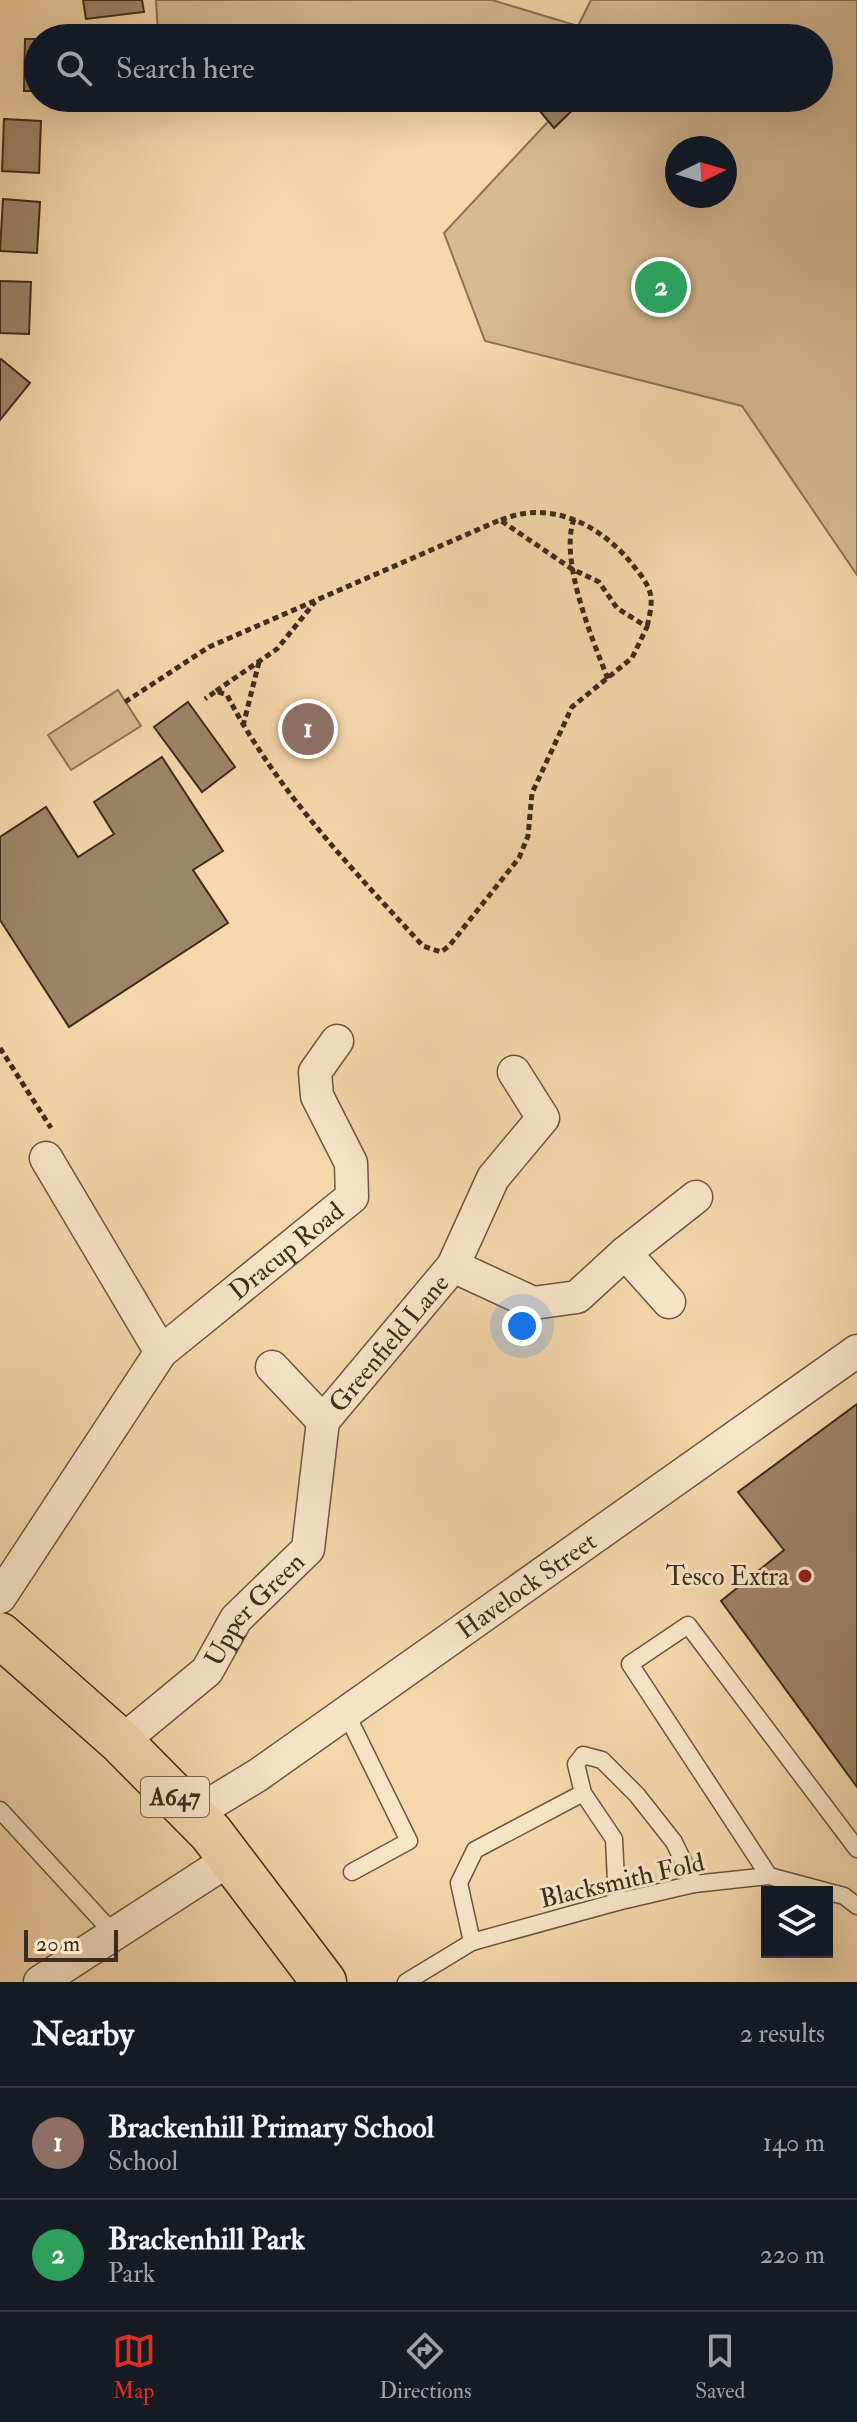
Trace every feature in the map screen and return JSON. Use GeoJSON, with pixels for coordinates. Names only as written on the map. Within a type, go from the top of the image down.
{"type":"FeatureCollection","features":[{"type":"Feature","properties":{"kind":"main road","name":"A647"},"geometry":{"type":"LineString","coordinates":[[3,1643],[121,1742],[211,1833],[324,1982]]}},
{"type":"Feature","properties":{"kind":"street","name":"Dracup Road"},"geometry":{"type":"LineString","coordinates":[[0,1597],[161,1352],[352,1197],[351,1163],[317,1096],[315,1072],[337,1041]]}},
{"type":"Feature","properties":{"kind":"street","name":"Greenfield Lane"},"geometry":{"type":"LineString","coordinates":[[323,1421],[453,1266],[493,1178],[543,1118],[514,1072]]}},
{"type":"Feature","properties":{"kind":"street"},"geometry":{"type":"LineString","coordinates":[[46,1158],[161,1352]]}},
{"type":"Feature","properties":{"kind":"street"},"geometry":{"type":"LineString","coordinates":[[453,1266],[533,1303],[577,1297],[625,1253],[696,1197]]}},
{"type":"Feature","properties":{"kind":"street"},"geometry":{"type":"LineString","coordinates":[[625,1253],[669,1302]]}},
{"type":"Feature","properties":{"kind":"street","name":"Havelock Street"},"geometry":{"type":"LineString","coordinates":[[192,1815],[258,1775],[857,1351]]}},
{"type":"Feature","properties":{"kind":"street"},"geometry":{"type":"LineString","coordinates":[[272,1367],[323,1421]]}},
{"type":"Feature","properties":{"kind":"street","name":"Upper Green"},"geometry":{"type":"LineString","coordinates":[[121,1742],[207,1671],[236,1619],[308,1549],[323,1421]]}},
{"type":"Feature","properties":{"kind":"street"},"geometry":{"type":"LineString","coordinates":[[40,1982],[230,1859]]}},
{"type":"Feature","properties":{"kind":"lane"},"geometry":{"type":"LineString","coordinates":[[769,1876],[630,1664],[688,1625],[857,1849]]}},
{"type":"Feature","properties":{"kind":"lane"},"geometry":{"type":"LineString","coordinates":[[346,1713],[409,1841],[352,1872]]}},
{"type":"Feature","properties":{"kind":"lane"},"geometry":{"type":"LineString","coordinates":[[617,1902],[614,1839],[583,1793],[576,1764],[583,1755],[602,1760],[637,1795],[674,1842],[694,1884]]}},
{"type":"Feature","properties":{"kind":"lane"},"geometry":{"type":"LineString","coordinates":[[472,1942],[459,1883],[475,1850],[583,1793]]}},
{"type":"Feature","properties":{"kind":"lane"},"geometry":{"type":"LineString","coordinates":[[0,1810],[114,1934]]}},
{"type":"Feature","properties":{"kind":"lane","name":"Blacksmith Fold"},"geometry":{"type":"LineString","coordinates":[[406,1982],[472,1942],[694,1884],[769,1876],[844,1896],[857,1906]]}},
{"type":"Feature","properties":{"kind":"path"},"geometry":{"type":"LineString","coordinates":[[125,702],[209,647],[515,514],[543,511],[574,519],[599,531],[619,547],[647,584],[652,599],[647,627],[632,658],[572,707],[532,793],[528,836],[519,858],[441,952],[423,946],[317,830],[243,727],[227,695],[216,691]]}},
{"type":"Feature","properties":{"kind":"path"},"geometry":{"type":"LineString","coordinates":[[574,519],[569,533],[572,569],[591,636],[608,679]]}},
{"type":"Feature","properties":{"kind":"path"},"geometry":{"type":"LineString","coordinates":[[500,520],[572,569],[599,582],[617,608],[647,627]]}},
{"type":"Feature","properties":{"kind":"path"},"geometry":{"type":"LineString","coordinates":[[205,699],[277,649],[316,601]]}},
{"type":"Feature","properties":{"kind":"path"},"geometry":{"type":"LineString","coordinates":[[243,727],[260,661]]}},
{"type":"Feature","properties":{"kind":"path"},"geometry":{"type":"LineString","coordinates":[[0,1048],[63,1147],[46,1158]]}},
{"type":"Feature","properties":{"kind":"shaded area"},"geometry":{"type":"Polygon","coordinates":[[[156,0],[492,0],[571,24],[158,24],[156,0]]]}},
{"type":"Feature","properties":{"kind":"shaded area"},"geometry":{"type":"Polygon","coordinates":[[[591,0],[857,0],[857,575],[742,406],[485,341],[444,233],[557,112],[833,112],[833,24],[579,24],[591,0]]]}},
{"type":"Feature","properties":{"kind":"shaded area"},"geometry":{"type":"Polygon","coordinates":[[[118,690],[141,726],[71,770],[48,735],[118,690]]]}},
{"type":"Feature","properties":{"kind":"building"},"geometry":{"type":"Polygon","coordinates":[[[83,0],[142,0],[144,12],[86,19],[83,0]]]}},
{"type":"Feature","properties":{"kind":"building"},"geometry":{"type":"Polygon","coordinates":[[[541,112],[571,112],[554,128],[541,112]]]}},
{"type":"Feature","properties":{"kind":"building"},"geometry":{"type":"Polygon","coordinates":[[[4,119],[41,121],[39,173],[2,171],[4,119]]]}},
{"type":"Feature","properties":{"kind":"building"},"geometry":{"type":"Polygon","coordinates":[[[3,199],[40,202],[37,253],[0,251],[3,199]]]}},
{"type":"Feature","properties":{"kind":"building"},"geometry":{"type":"Polygon","coordinates":[[[0,281],[31,282],[29,334],[0,333],[0,281]]]}},
{"type":"Feature","properties":{"kind":"building"},"geometry":{"type":"Polygon","coordinates":[[[0,360],[30,383],[0,420],[0,360]]]}},
{"type":"Feature","properties":{"kind":"building"},"geometry":{"type":"Polygon","coordinates":[[[188,702],[235,767],[202,792],[154,727],[188,702]]]}},
{"type":"Feature","properties":{"kind":"building"},"geometry":{"type":"Polygon","coordinates":[[[162,757],[223,851],[193,870],[228,923],[69,1027],[0,920],[0,837],[46,807],[78,857],[114,834],[94,802],[162,757]]]}},
{"type":"Feature","properties":{"kind":"building","name":"Tesco Extra"},"geometry":{"type":"Polygon","coordinates":[[[857,1404],[857,1787],[721,1601],[784,1550],[738,1492],[857,1404]]]}},
{"type":"Feature","properties":{"kind":"place","name":"Brackenhill Park"},"geometry":{"type":"Point","coordinates":[661,287]}},
{"type":"Feature","properties":{"kind":"place","name":"Brackenhill Primary School"},"geometry":{"type":"Point","coordinates":[308,729]}},
{"type":"Feature","properties":{"kind":"place","name":"Tesco Extra"},"geometry":{"type":"Point","coordinates":[805,1576]}}]}
